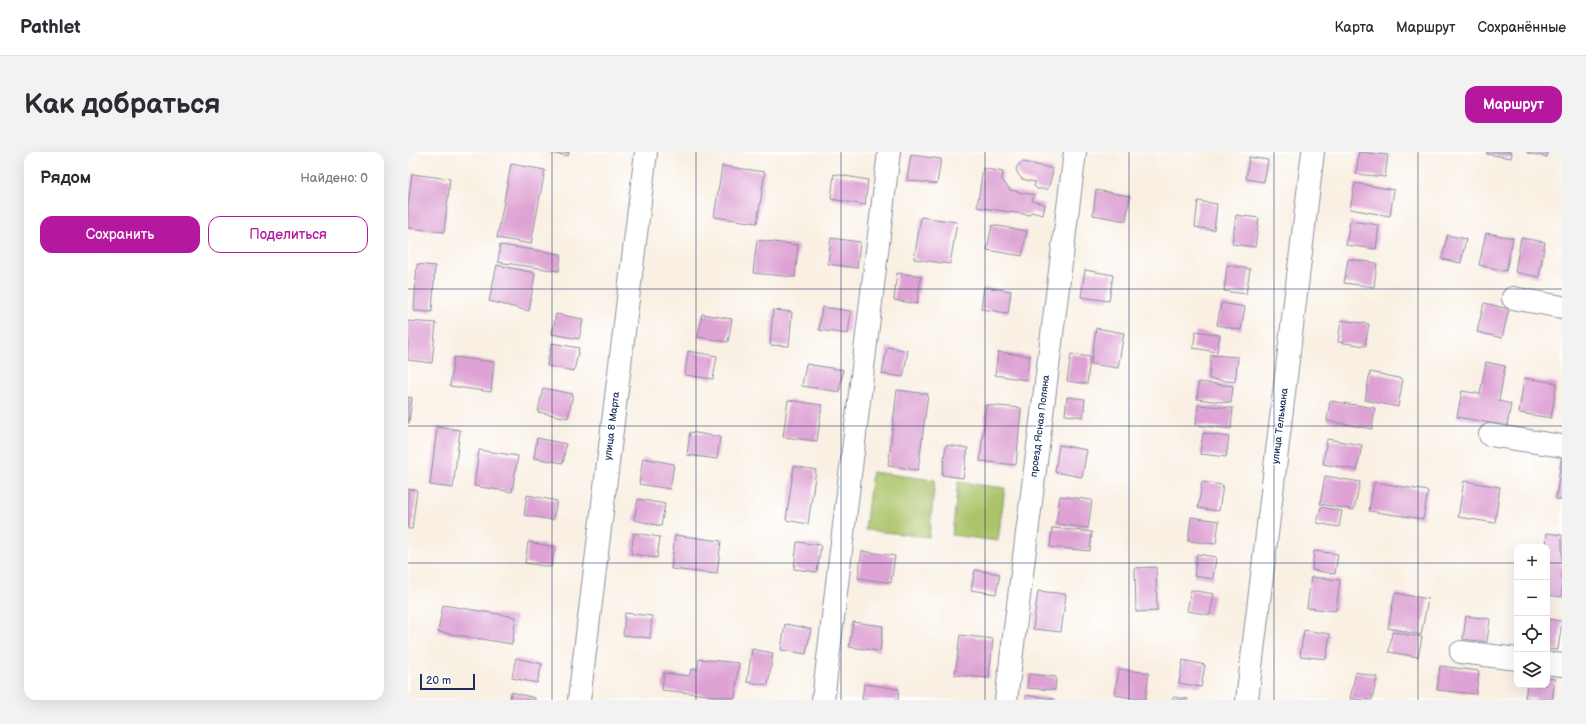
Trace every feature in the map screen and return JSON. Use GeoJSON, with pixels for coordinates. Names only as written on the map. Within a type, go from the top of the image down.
{"type":"FeatureCollection","features":[{"type":"Feature","properties":{"kind":"street","name":"улица 8 Марта"},"geometry":{"type":"LineString","coordinates":[[579,700],[646,152]]}},
{"type":"Feature","properties":{"kind":"street"},"geometry":{"type":"LineString","coordinates":[[823,700],[889,152]]}},
{"type":"Feature","properties":{"kind":"street","name":"проезд Ясная Поляна"},"geometry":{"type":"LineString","coordinates":[[1006,700],[1075,152]]}},
{"type":"Feature","properties":{"kind":"street","name":"улица Тельмана"},"geometry":{"type":"LineString","coordinates":[[1247,700],[1313,152]]}},
{"type":"Feature","properties":{"kind":"street"},"geometry":{"type":"LineString","coordinates":[[1514,298],[1562,307]]}},
{"type":"Feature","properties":{"kind":"street"},"geometry":{"type":"LineString","coordinates":[[1490,434],[1562,446]]}},
{"type":"Feature","properties":{"kind":"street"},"geometry":{"type":"LineString","coordinates":[[1461,652],[1514,659]]}},
{"type":"Feature","properties":{"kind":"street"},"geometry":{"type":"LineString","coordinates":[[1550,663],[1562,665]]}},
{"type":"Feature","properties":{"kind":"green space"},"geometry":{"type":"Polygon","coordinates":[[[872,472],[935,480],[929,537],[865,530],[872,472]]]}},
{"type":"Feature","properties":{"kind":"green space"},"geometry":{"type":"Polygon","coordinates":[[[958,482],[1005,488],[998,541],[952,535],[958,482]]]}},
{"type":"Feature","properties":{"kind":"building"},"geometry":{"type":"Polygon","coordinates":[[[547,152],[569,152],[568,156],[547,152]]]}},
{"type":"Feature","properties":{"kind":"building"},"geometry":{"type":"Polygon","coordinates":[[[1359,152],[1388,155],[1385,177],[1356,174],[1359,152]]]}},
{"type":"Feature","properties":{"kind":"building"},"geometry":{"type":"Polygon","coordinates":[[[1487,152],[1512,152],[1511,158],[1487,154],[1487,152]]]}},
{"type":"Feature","properties":{"kind":"building"},"geometry":{"type":"Polygon","coordinates":[[[1527,152],[1548,152],[1547,157],[1527,152]]]}},
{"type":"Feature","properties":{"kind":"building"},"geometry":{"type":"Polygon","coordinates":[[[911,155],[941,159],[937,184],[907,180],[911,155]]]}},
{"type":"Feature","properties":{"kind":"building"},"geometry":{"type":"Polygon","coordinates":[[[1249,157],[1268,160],[1264,182],[1246,179],[1249,157]]]}},
{"type":"Feature","properties":{"kind":"building"},"geometry":{"type":"Polygon","coordinates":[[[1023,162],[1050,168],[1053,171],[1048,189],[1037,189],[1034,186],[1035,182],[1022,179],[1016,169],[1018,165],[1023,162]]]}},
{"type":"Feature","properties":{"kind":"building"},"geometry":{"type":"Polygon","coordinates":[[[511,164],[545,170],[531,244],[497,238],[511,164]]]}},
{"type":"Feature","properties":{"kind":"building"},"geometry":{"type":"Polygon","coordinates":[[[722,166],[765,172],[757,223],[714,217],[722,166]]]}},
{"type":"Feature","properties":{"kind":"building"},"geometry":{"type":"Polygon","coordinates":[[[983,168],[1003,172],[1002,180],[1010,190],[1034,195],[1032,201],[1045,204],[1043,215],[1031,212],[1030,215],[977,207],[983,168]]]}},
{"type":"Feature","properties":{"kind":"building"},"geometry":{"type":"Polygon","coordinates":[[[412,174],[450,179],[444,232],[408,228],[408,207],[412,174]]]}},
{"type":"Feature","properties":{"kind":"building"},"geometry":{"type":"Polygon","coordinates":[[[834,174],[868,180],[865,205],[831,199],[834,174]]]}},
{"type":"Feature","properties":{"kind":"building"},"geometry":{"type":"Polygon","coordinates":[[[1355,183],[1394,190],[1390,216],[1350,209],[1355,183]]]}},
{"type":"Feature","properties":{"kind":"building"},"geometry":{"type":"Polygon","coordinates":[[[1096,190],[1130,196],[1126,221],[1093,215],[1096,190]]]}},
{"type":"Feature","properties":{"kind":"building"},"geometry":{"type":"Polygon","coordinates":[[[1198,201],[1217,204],[1214,230],[1195,227],[1198,201]]]}},
{"type":"Feature","properties":{"kind":"building"},"geometry":{"type":"Polygon","coordinates":[[[1236,215],[1259,218],[1255,247],[1232,244],[1236,215]]]}},
{"type":"Feature","properties":{"kind":"building"},"geometry":{"type":"Polygon","coordinates":[[[921,217],[957,222],[950,264],[914,259],[921,217]]]}},
{"type":"Feature","properties":{"kind":"building"},"geometry":{"type":"Polygon","coordinates":[[[1350,221],[1379,225],[1376,249],[1346,245],[1350,221]]]}},
{"type":"Feature","properties":{"kind":"building"},"geometry":{"type":"Polygon","coordinates":[[[992,225],[1027,231],[1022,256],[987,250],[992,225]]]}},
{"type":"Feature","properties":{"kind":"building"},"geometry":{"type":"Polygon","coordinates":[[[1486,233],[1513,238],[1506,271],[1479,265],[1486,233]]]}},
{"type":"Feature","properties":{"kind":"building"},"geometry":{"type":"Polygon","coordinates":[[[1447,235],[1466,239],[1461,263],[1442,259],[1447,235]]]}},
{"type":"Feature","properties":{"kind":"building"},"geometry":{"type":"Polygon","coordinates":[[[831,238],[860,242],[857,268],[828,264],[831,238]]]}},
{"type":"Feature","properties":{"kind":"building"},"geometry":{"type":"Polygon","coordinates":[[[1521,238],[1545,242],[1539,277],[1515,272],[1521,238]]]}},
{"type":"Feature","properties":{"kind":"building"},"geometry":{"type":"Polygon","coordinates":[[[757,240],[798,245],[795,277],[753,273],[757,240]]]}},
{"type":"Feature","properties":{"kind":"building"},"geometry":{"type":"Polygon","coordinates":[[[500,245],[561,254],[559,271],[498,262],[500,245]]]}},
{"type":"Feature","properties":{"kind":"building"},"geometry":{"type":"Polygon","coordinates":[[[1348,259],[1377,263],[1374,287],[1344,283],[1348,259]]]}},
{"type":"Feature","properties":{"kind":"building"},"geometry":{"type":"Polygon","coordinates":[[[417,264],[435,266],[432,312],[414,311],[417,264]]]}},
{"type":"Feature","properties":{"kind":"building"},"geometry":{"type":"Polygon","coordinates":[[[497,265],[535,273],[529,311],[489,301],[497,265]]]}},
{"type":"Feature","properties":{"kind":"building"},"geometry":{"type":"Polygon","coordinates":[[[1227,265],[1250,269],[1246,294],[1224,291],[1227,265]]]}},
{"type":"Feature","properties":{"kind":"building"},"geometry":{"type":"Polygon","coordinates":[[[1085,270],[1113,275],[1109,301],[1081,297],[1085,270]]]}},
{"type":"Feature","properties":{"kind":"building"},"geometry":{"type":"Polygon","coordinates":[[[897,273],[921,276],[917,304],[894,300],[897,273]]]}},
{"type":"Feature","properties":{"kind":"building"},"geometry":{"type":"Polygon","coordinates":[[[984,287],[1011,291],[1008,313],[981,309],[984,287]]]}},
{"type":"Feature","properties":{"kind":"building"},"geometry":{"type":"Polygon","coordinates":[[[1221,303],[1245,307],[1241,330],[1217,325],[1221,303]]]}},
{"type":"Feature","properties":{"kind":"building"},"geometry":{"type":"Polygon","coordinates":[[[1484,303],[1509,309],[1502,338],[1477,332],[1484,303]]]}},
{"type":"Feature","properties":{"kind":"building"},"geometry":{"type":"Polygon","coordinates":[[[822,307],[851,311],[848,334],[819,330],[822,307]]]}},
{"type":"Feature","properties":{"kind":"building"},"geometry":{"type":"Polygon","coordinates":[[[773,310],[792,312],[789,346],[770,345],[773,310]]]}},
{"type":"Feature","properties":{"kind":"building"},"geometry":{"type":"Polygon","coordinates":[[[556,314],[583,319],[579,339],[552,334],[556,314]]]}},
{"type":"Feature","properties":{"kind":"building"},"geometry":{"type":"Polygon","coordinates":[[[702,314],[732,319],[728,342],[698,337],[702,314]]]}},
{"type":"Feature","properties":{"kind":"building"},"geometry":{"type":"Polygon","coordinates":[[[1341,320],[1369,324],[1365,346],[1338,342],[1341,320]]]}},
{"type":"Feature","properties":{"kind":"building"},"geometry":{"type":"Polygon","coordinates":[[[408,321],[436,323],[432,363],[408,360],[408,321]]]}},
{"type":"Feature","properties":{"kind":"building"},"geometry":{"type":"Polygon","coordinates":[[[1096,328],[1124,333],[1118,368],[1091,364],[1096,328]]]}},
{"type":"Feature","properties":{"kind":"building"},"geometry":{"type":"Polygon","coordinates":[[[1196,331],[1220,335],[1217,352],[1193,348],[1196,331]]]}},
{"type":"Feature","properties":{"kind":"building"},"geometry":{"type":"Polygon","coordinates":[[[552,343],[579,348],[574,371],[547,366],[552,343]]]}},
{"type":"Feature","properties":{"kind":"building"},"geometry":{"type":"Polygon","coordinates":[[[887,347],[908,351],[903,377],[882,374],[887,347]]]}},
{"type":"Feature","properties":{"kind":"building"},"geometry":{"type":"Polygon","coordinates":[[[688,351],[717,356],[713,379],[685,375],[688,351]]]}},
{"type":"Feature","properties":{"kind":"building"},"geometry":{"type":"Polygon","coordinates":[[[998,352],[1030,356],[1026,380],[995,375],[998,352]]]}},
{"type":"Feature","properties":{"kind":"building"},"geometry":{"type":"Polygon","coordinates":[[[1071,354],[1090,357],[1087,384],[1067,381],[1071,354]]]}},
{"type":"Feature","properties":{"kind":"building"},"geometry":{"type":"Polygon","coordinates":[[[1211,355],[1238,357],[1235,382],[1209,379],[1211,355]]]}},
{"type":"Feature","properties":{"kind":"building"},"geometry":{"type":"Polygon","coordinates":[[[454,357],[494,362],[491,392],[450,386],[454,357]]]}},
{"type":"Feature","properties":{"kind":"building"},"geometry":{"type":"Polygon","coordinates":[[[1486,362],[1505,366],[1499,401],[1511,404],[1507,426],[1457,417],[1462,391],[1480,394],[1486,362]]]}},
{"type":"Feature","properties":{"kind":"building"},"geometry":{"type":"Polygon","coordinates":[[[806,364],[843,370],[839,392],[802,386],[806,364]]]}},
{"type":"Feature","properties":{"kind":"building"},"geometry":{"type":"Polygon","coordinates":[[[1370,372],[1403,379],[1398,407],[1365,400],[1370,372]]]}},
{"type":"Feature","properties":{"kind":"building"},"geometry":{"type":"Polygon","coordinates":[[[1524,378],[1557,383],[1551,418],[1519,413],[1524,378]]]}},
{"type":"Feature","properties":{"kind":"building"},"geometry":{"type":"Polygon","coordinates":[[[1199,382],[1233,386],[1231,403],[1197,399],[1199,382]]]}},
{"type":"Feature","properties":{"kind":"building"},"geometry":{"type":"Polygon","coordinates":[[[543,388],[573,394],[568,418],[538,412],[543,388]]]}},
{"type":"Feature","properties":{"kind":"building"},"geometry":{"type":"Polygon","coordinates":[[[897,390],[928,394],[918,470],[888,466],[897,390]]]}},
{"type":"Feature","properties":{"kind":"building"},"geometry":{"type":"Polygon","coordinates":[[[408,397],[412,398],[409,423],[408,423],[408,397]]]}},
{"type":"Feature","properties":{"kind":"building"},"geometry":{"type":"Polygon","coordinates":[[[1067,397],[1085,399],[1083,417],[1065,415],[1067,397]]]}},
{"type":"Feature","properties":{"kind":"building"},"geometry":{"type":"Polygon","coordinates":[[[788,400],[822,405],[817,441],[783,437],[788,400]]]}},
{"type":"Feature","properties":{"kind":"building"},"geometry":{"type":"Polygon","coordinates":[[[1330,401],[1375,408],[1372,429],[1327,421],[1330,401]]]}},
{"type":"Feature","properties":{"kind":"building"},"geometry":{"type":"Polygon","coordinates":[[[986,405],[1021,408],[1016,465],[980,461],[986,405]]]}},
{"type":"Feature","properties":{"kind":"building"},"geometry":{"type":"Polygon","coordinates":[[[1198,405],[1233,408],[1231,429],[1196,425],[1198,405]]]}},
{"type":"Feature","properties":{"kind":"building"},"geometry":{"type":"Polygon","coordinates":[[[437,427],[460,430],[453,488],[430,485],[437,427]]]}},
{"type":"Feature","properties":{"kind":"building"},"geometry":{"type":"Polygon","coordinates":[[[690,432],[720,437],[717,459],[687,455],[690,432]]]}},
{"type":"Feature","properties":{"kind":"building"},"geometry":{"type":"Polygon","coordinates":[[[1203,433],[1229,437],[1226,457],[1200,454],[1203,433]]]}},
{"type":"Feature","properties":{"kind":"building"},"geometry":{"type":"Polygon","coordinates":[[[537,438],[566,444],[563,463],[534,458],[537,438]]]}},
{"type":"Feature","properties":{"kind":"building"},"geometry":{"type":"Polygon","coordinates":[[[1327,439],[1362,445],[1357,470],[1323,464],[1327,439]]]}},
{"type":"Feature","properties":{"kind":"building"},"geometry":{"type":"Polygon","coordinates":[[[946,445],[968,448],[963,478],[942,475],[946,445]]]}},
{"type":"Feature","properties":{"kind":"building"},"geometry":{"type":"Polygon","coordinates":[[[1059,445],[1087,450],[1082,477],[1055,472],[1059,445]]]}},
{"type":"Feature","properties":{"kind":"building"},"geometry":{"type":"Polygon","coordinates":[[[479,450],[518,456],[512,492],[474,486],[479,450]]]}},
{"type":"Feature","properties":{"kind":"building"},"geometry":{"type":"Polygon","coordinates":[[[643,458],[674,464],[670,489],[639,484],[643,458]]]}},
{"type":"Feature","properties":{"kind":"building"},"geometry":{"type":"Polygon","coordinates":[[[1562,459],[1562,500],[1556,499],[1562,459]]]}},
{"type":"Feature","properties":{"kind":"building"},"geometry":{"type":"Polygon","coordinates":[[[794,466],[816,470],[808,524],[786,520],[794,466]]]}},
{"type":"Feature","properties":{"kind":"building"},"geometry":{"type":"Polygon","coordinates":[[[1325,476],[1360,482],[1354,510],[1320,504],[1325,476]]]}},
{"type":"Feature","properties":{"kind":"building"},"geometry":{"type":"Polygon","coordinates":[[[1464,481],[1500,487],[1495,523],[1458,517],[1464,481]]]}},
{"type":"Feature","properties":{"kind":"building"},"geometry":{"type":"Polygon","coordinates":[[[1202,482],[1223,485],[1219,511],[1198,508],[1202,482]]]}},
{"type":"Feature","properties":{"kind":"building"},"geometry":{"type":"Polygon","coordinates":[[[1374,482],[1428,491],[1423,519],[1369,511],[1374,482]]]}},
{"type":"Feature","properties":{"kind":"building"},"geometry":{"type":"Polygon","coordinates":[[[408,489],[417,490],[412,529],[408,529],[408,489]]]}},
{"type":"Feature","properties":{"kind":"building"},"geometry":{"type":"Polygon","coordinates":[[[527,495],[557,501],[553,520],[524,515],[527,495]]]}},
{"type":"Feature","properties":{"kind":"building"},"geometry":{"type":"Polygon","coordinates":[[[1060,496],[1092,500],[1088,528],[1056,524],[1060,496]]]}},
{"type":"Feature","properties":{"kind":"building"},"geometry":{"type":"Polygon","coordinates":[[[638,499],[665,504],[661,526],[634,520],[638,499]]]}},
{"type":"Feature","properties":{"kind":"building"},"geometry":{"type":"Polygon","coordinates":[[[1321,507],[1342,511],[1339,527],[1317,523],[1321,507]]]}},
{"type":"Feature","properties":{"kind":"building"},"geometry":{"type":"Polygon","coordinates":[[[1191,517],[1219,521],[1216,544],[1188,541],[1191,517]]]}},
{"type":"Feature","properties":{"kind":"building"},"geometry":{"type":"Polygon","coordinates":[[[1052,528],[1092,532],[1090,551],[1050,547],[1052,528]]]}},
{"type":"Feature","properties":{"kind":"building"},"geometry":{"type":"Polygon","coordinates":[[[634,533],[660,537],[657,558],[631,554],[634,533]]]}},
{"type":"Feature","properties":{"kind":"building"},"geometry":{"type":"Polygon","coordinates":[[[1547,533],[1562,535],[1562,597],[1550,595],[1550,544],[1546,544],[1547,533]]]}},
{"type":"Feature","properties":{"kind":"building"},"geometry":{"type":"Polygon","coordinates":[[[675,535],[721,541],[717,574],[671,569],[675,535]]]}},
{"type":"Feature","properties":{"kind":"building"},"geometry":{"type":"Polygon","coordinates":[[[528,542],[555,547],[551,567],[525,563],[528,542]]]}},
{"type":"Feature","properties":{"kind":"building"},"geometry":{"type":"Polygon","coordinates":[[[797,542],[821,545],[817,572],[794,569],[797,542]]]}},
{"type":"Feature","properties":{"kind":"building"},"geometry":{"type":"Polygon","coordinates":[[[862,551],[895,556],[891,583],[858,578],[862,551]]]}},
{"type":"Feature","properties":{"kind":"building"},"geometry":{"type":"Polygon","coordinates":[[[1314,551],[1338,554],[1335,574],[1312,570],[1314,551]]]}},
{"type":"Feature","properties":{"kind":"building"},"geometry":{"type":"Polygon","coordinates":[[[1197,554],[1216,557],[1213,579],[1194,576],[1197,554]]]}},
{"type":"Feature","properties":{"kind":"building"},"geometry":{"type":"Polygon","coordinates":[[[1156,567],[1157,611],[1136,612],[1135,568],[1156,567]]]}},
{"type":"Feature","properties":{"kind":"building"},"geometry":{"type":"Polygon","coordinates":[[[975,570],[1000,574],[996,594],[971,590],[975,570]]]}},
{"type":"Feature","properties":{"kind":"building"},"geometry":{"type":"Polygon","coordinates":[[[1311,577],[1340,580],[1336,611],[1307,608],[1311,577]]]}},
{"type":"Feature","properties":{"kind":"building"},"geometry":{"type":"Polygon","coordinates":[[[1191,590],[1214,594],[1210,615],[1187,611],[1191,590]]]}},
{"type":"Feature","properties":{"kind":"building"},"geometry":{"type":"Polygon","coordinates":[[[1038,591],[1066,594],[1061,632],[1033,629],[1038,591]]]}},
{"type":"Feature","properties":{"kind":"building"},"geometry":{"type":"Polygon","coordinates":[[[1395,593],[1428,599],[1421,635],[1388,628],[1395,593]]]}},
{"type":"Feature","properties":{"kind":"building"},"geometry":{"type":"Polygon","coordinates":[[[443,605],[516,617],[512,644],[438,632],[443,605]]]}},
{"type":"Feature","properties":{"kind":"building"},"geometry":{"type":"Polygon","coordinates":[[[625,613],[652,616],[650,638],[623,635],[625,613]]]}},
{"type":"Feature","properties":{"kind":"building"},"geometry":{"type":"Polygon","coordinates":[[[1466,616],[1490,619],[1487,642],[1463,639],[1466,616]]]}},
{"type":"Feature","properties":{"kind":"building"},"geometry":{"type":"Polygon","coordinates":[[[1550,619],[1562,621],[1558,650],[1550,649],[1550,619]]]}},
{"type":"Feature","properties":{"kind":"building"},"geometry":{"type":"Polygon","coordinates":[[[853,622],[883,626],[880,651],[849,647],[853,622]]]}},
{"type":"Feature","properties":{"kind":"building"},"geometry":{"type":"Polygon","coordinates":[[[785,624],[811,629],[806,654],[781,650],[785,624]]]}},
{"type":"Feature","properties":{"kind":"building"},"geometry":{"type":"Polygon","coordinates":[[[1304,630],[1330,634],[1326,659],[1300,656],[1304,630]]]}},
{"type":"Feature","properties":{"kind":"building"},"geometry":{"type":"Polygon","coordinates":[[[1392,632],[1422,637],[1418,657],[1389,652],[1392,632]]]}},
{"type":"Feature","properties":{"kind":"building"},"geometry":{"type":"Polygon","coordinates":[[[960,635],[993,639],[989,678],[955,675],[960,635]]]}},
{"type":"Feature","properties":{"kind":"building"},"geometry":{"type":"Polygon","coordinates":[[[752,649],[773,653],[768,685],[747,682],[752,649]]]}},
{"type":"Feature","properties":{"kind":"building"},"geometry":{"type":"Polygon","coordinates":[[[516,658],[542,664],[537,683],[512,678],[516,658]]]}},
{"type":"Feature","properties":{"kind":"building"},"geometry":{"type":"Polygon","coordinates":[[[699,659],[739,663],[735,698],[662,690],[664,673],[689,676],[691,670],[698,668],[699,659]]]}},
{"type":"Feature","properties":{"kind":"building"},"geometry":{"type":"Polygon","coordinates":[[[1183,660],[1205,665],[1201,687],[1179,683],[1183,660]]]}},
{"type":"Feature","properties":{"kind":"building"},"geometry":{"type":"Polygon","coordinates":[[[1440,666],[1479,671],[1476,694],[1437,690],[1440,666]]]}},
{"type":"Feature","properties":{"kind":"building"},"geometry":{"type":"Polygon","coordinates":[[[1119,669],[1149,673],[1145,700],[1115,695],[1119,669]]]}},
{"type":"Feature","properties":{"kind":"building"},"geometry":{"type":"Polygon","coordinates":[[[1356,672],[1377,677],[1372,700],[1350,699],[1356,672]]]}},
{"type":"Feature","properties":{"kind":"building"},"geometry":{"type":"Polygon","coordinates":[[[1029,674],[1056,677],[1055,690],[1027,688],[1029,674]]]}},
{"type":"Feature","properties":{"kind":"building"},"geometry":{"type":"Polygon","coordinates":[[[1550,678],[1555,679],[1552,700],[1525,698],[1527,688],[1550,688],[1550,678]]]}},
{"type":"Feature","properties":{"kind":"building"},"geometry":{"type":"Polygon","coordinates":[[[864,684],[899,689],[898,700],[862,700],[864,684]]]}},
{"type":"Feature","properties":{"kind":"building"},"geometry":{"type":"Polygon","coordinates":[[[511,692],[535,698],[535,700],[510,700],[511,692]]]}},
{"type":"Feature","properties":{"kind":"building"},"geometry":{"type":"Polygon","coordinates":[[[1026,695],[1054,699],[1054,700],[1026,700],[1026,695]]]}},
{"type":"Feature","properties":{"kind":"building"},"geometry":{"type":"Polygon","coordinates":[[[1173,697],[1188,699],[1188,700],[1172,700],[1173,697]]]}}]}
